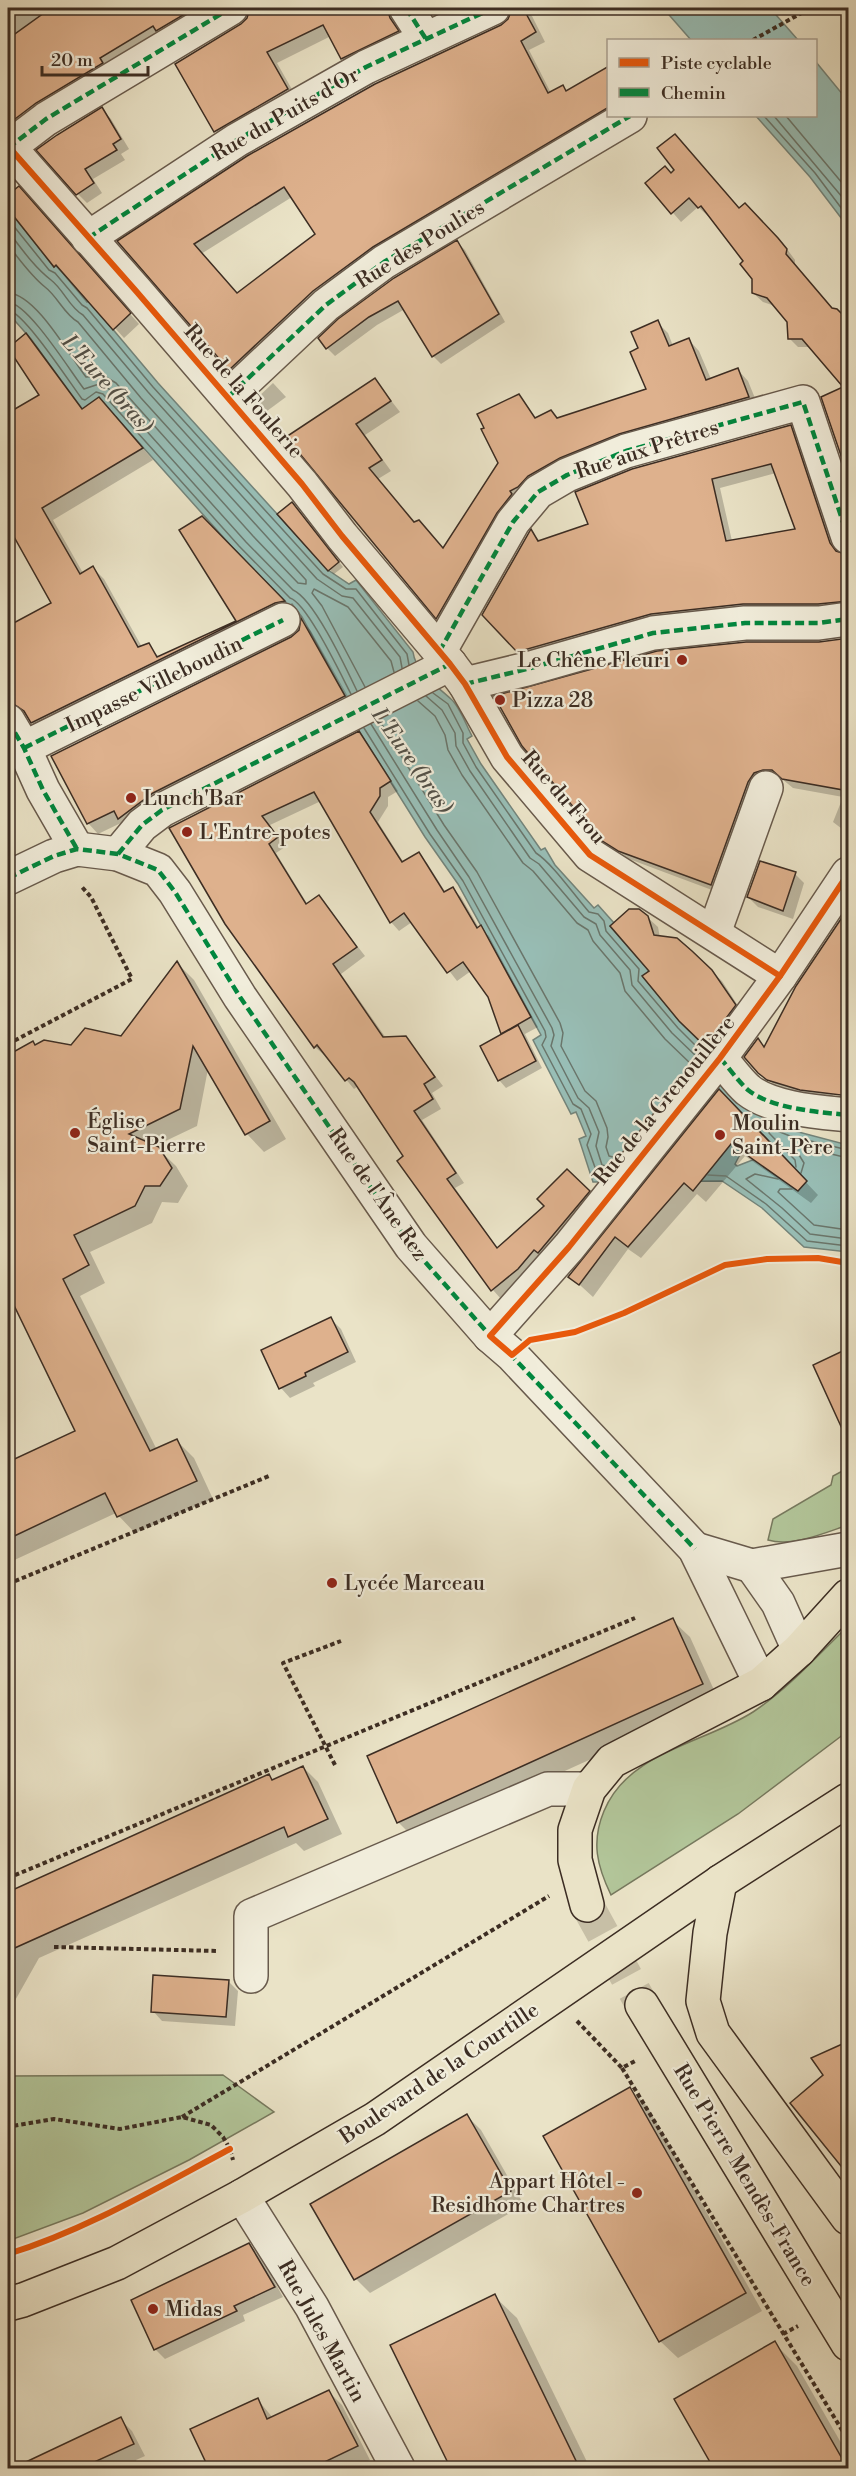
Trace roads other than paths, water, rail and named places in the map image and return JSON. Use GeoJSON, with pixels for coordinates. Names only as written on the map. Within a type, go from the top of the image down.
{"type":"FeatureCollection","features":[{"type":"Feature","properties":{"kind":"main road"},"geometry":{"type":"LineString","coordinates":[[583,1892],[575,1860],[575,1830],[589,1789],[612,1761],[761,1684],[799,1650],[849,1596]]}},
{"type":"Feature","properties":{"kind":"main road","name":"Boulevard de la Courtille"},"geometry":{"type":"LineString","coordinates":[[8,2304],[117,2263],[242,2196],[375,2119],[720,1882],[849,1800]]}},
{"type":"Feature","properties":{"kind":"main road"},"geometry":{"type":"LineString","coordinates":[[720,1882],[710,1933],[703,2001],[713,2033],[849,2218]]}},
{"type":"Feature","properties":{"kind":"main road","name":"Rue Pierre Mendès-France"},"geometry":{"type":"LineString","coordinates":[[642,2005],[849,2344]]}},
{"type":"Feature","properties":{"kind":"street"},"geometry":{"type":"LineString","coordinates":[[8,147],[46,119],[231,8]]}},
{"type":"Feature","properties":{"kind":"street"},"geometry":{"type":"LineString","coordinates":[[406,8],[426,39]]}},
{"type":"Feature","properties":{"kind":"street","name":"Rue du Puits d'Or"},"geometry":{"type":"LineString","coordinates":[[88,238],[237,140],[366,67],[493,8]]}},
{"type":"Feature","properties":{"kind":"street","name":"Rue des Poulies"},"geometry":{"type":"LineString","coordinates":[[228,398],[326,305],[384,262],[628,117]]}},
{"type":"Feature","properties":{"kind":"street","name":"Rue de la Foulerie"},"geometry":{"type":"LineString","coordinates":[[8,147],[302,484],[447,668]]}},
{"type":"Feature","properties":{"kind":"street","name":"Rue aux Prêtres"},"geometry":{"type":"LineString","coordinates":[[447,668],[513,522],[538,492],[567,476],[626,451],[803,402],[849,537]]}},
{"type":"Feature","properties":{"kind":"street"},"geometry":{"type":"LineString","coordinates":[[118,854],[142,825],[162,810],[447,668],[527,669],[653,633],[745,623],[819,623],[849,619]]}},
{"type":"Feature","properties":{"kind":"street","name":"Impasse Villeboudin"},"geometry":{"type":"LineString","coordinates":[[24,748],[284,620]]}},
{"type":"Feature","properties":{"kind":"street","name":"Rue du Frou"},"geometry":{"type":"LineString","coordinates":[[447,668],[507,757],[590,855],[780,976]]}},
{"type":"Feature","properties":{"kind":"street"},"geometry":{"type":"LineString","coordinates":[[8,721],[24,748],[36,794],[66,853],[8,878]]}},
{"type":"Feature","properties":{"kind":"street"},"geometry":{"type":"LineString","coordinates":[[714,933],[766,788]]}},
{"type":"Feature","properties":{"kind":"street","name":"Rue de l'Âne Rez"},"geometry":{"type":"LineString","coordinates":[[66,853],[118,854],[158,870],[175,892],[240,997],[411,1246],[501,1345],[695,1549],[761,1684]]}},
{"type":"Feature","properties":{"kind":"street","name":"Rue de la Grenouillère"},"geometry":{"type":"LineString","coordinates":[[501,1345],[604,1201],[720,1058],[780,976],[849,874]]}},
{"type":"Feature","properties":{"kind":"street"},"geometry":{"type":"LineString","coordinates":[[720,1058],[749,1091],[772,1102],[801,1109],[849,1115]]}},
{"type":"Feature","properties":{"kind":"street"},"geometry":{"type":"LineString","coordinates":[[695,1549],[752,1566],[849,1549]]}},
{"type":"Feature","properties":{"kind":"street"},"geometry":{"type":"LineString","coordinates":[[752,1566],[778,1603],[799,1650]]}},
{"type":"Feature","properties":{"kind":"street"},"geometry":{"type":"LineString","coordinates":[[251,1962],[251,1916],[548,1789],[589,1789]]}},
{"type":"Feature","properties":{"kind":"street","name":"Rue Jules Martin"},"geometry":{"type":"LineString","coordinates":[[242,2196],[312,2307],[398,2469]]}},
{"type":"Feature","properties":{"kind":"water"},"geometry":{"type":"Polygon","coordinates":[[[663,8],[770,8],[797,39],[690,39],[663,8]]]}},
{"type":"Feature","properties":{"kind":"water"},"geometry":{"type":"Polygon","coordinates":[[[817,63],[848,101],[848,227],[810,177],[757,117],[817,117],[817,63]]]}},
{"type":"Feature","properties":{"kind":"water","name":"L'Eure (bras)"},"geometry":{"type":"Polygon","coordinates":[[[8,209],[54,267],[56,265],[87,302],[89,301],[158,383],[328,570],[349,584],[356,580],[413,652],[422,672],[457,707],[472,736],[467,739],[481,764],[541,850],[545,848],[555,865],[594,908],[598,905],[614,923],[610,926],[649,971],[643,977],[682,1024],[709,1050],[762,1116],[791,1130],[848,1145],[848,1252],[804,1247],[762,1208],[722,1181],[593,1182],[579,1139],[586,1136],[576,1112],[571,1114],[533,1040],[541,1035],[458,884],[425,837],[360,733],[345,696],[302,617],[292,604],[289,606],[232,547],[116,417],[82,410],[31,339],[8,313],[8,209]],[[755,1126],[735,1164],[737,1166],[755,1159],[791,1165],[755,1126]]]}},
{"type":"Feature","properties":{"kind":"tunnel"},"geometry":{"type":"LineString","coordinates":[[587,1905],[642,2005]]}},
{"type":"Feature","properties":{"kind":"place","name":"Le Chêne Fleuri"},"geometry":{"type":"Point","coordinates":[682,660]}},
{"type":"Feature","properties":{"kind":"place","name":"Pizza 28"},"geometry":{"type":"Point","coordinates":[500,700]}},
{"type":"Feature","properties":{"kind":"place","name":"Lunch'Bar"},"geometry":{"type":"Point","coordinates":[131,798]}},
{"type":"Feature","properties":{"kind":"place","name":"L'Entre-potes"},"geometry":{"type":"Point","coordinates":[187,832]}},
{"type":"Feature","properties":{"kind":"place","name":"Église Saint-Pierre"},"geometry":{"type":"Point","coordinates":[75,1133]}},
{"type":"Feature","properties":{"kind":"place","name":"Moulin Saint-Père"},"geometry":{"type":"Point","coordinates":[720,1135]}},
{"type":"Feature","properties":{"kind":"place","name":"Lycée Marceau"},"geometry":{"type":"Point","coordinates":[332,1583]}},
{"type":"Feature","properties":{"kind":"place","name":"Appart Hôtel - Residhome Chartres"},"geometry":{"type":"Point","coordinates":[637,2193]}},
{"type":"Feature","properties":{"kind":"place","name":"Midas"},"geometry":{"type":"Point","coordinates":[153,2309]}}]}
